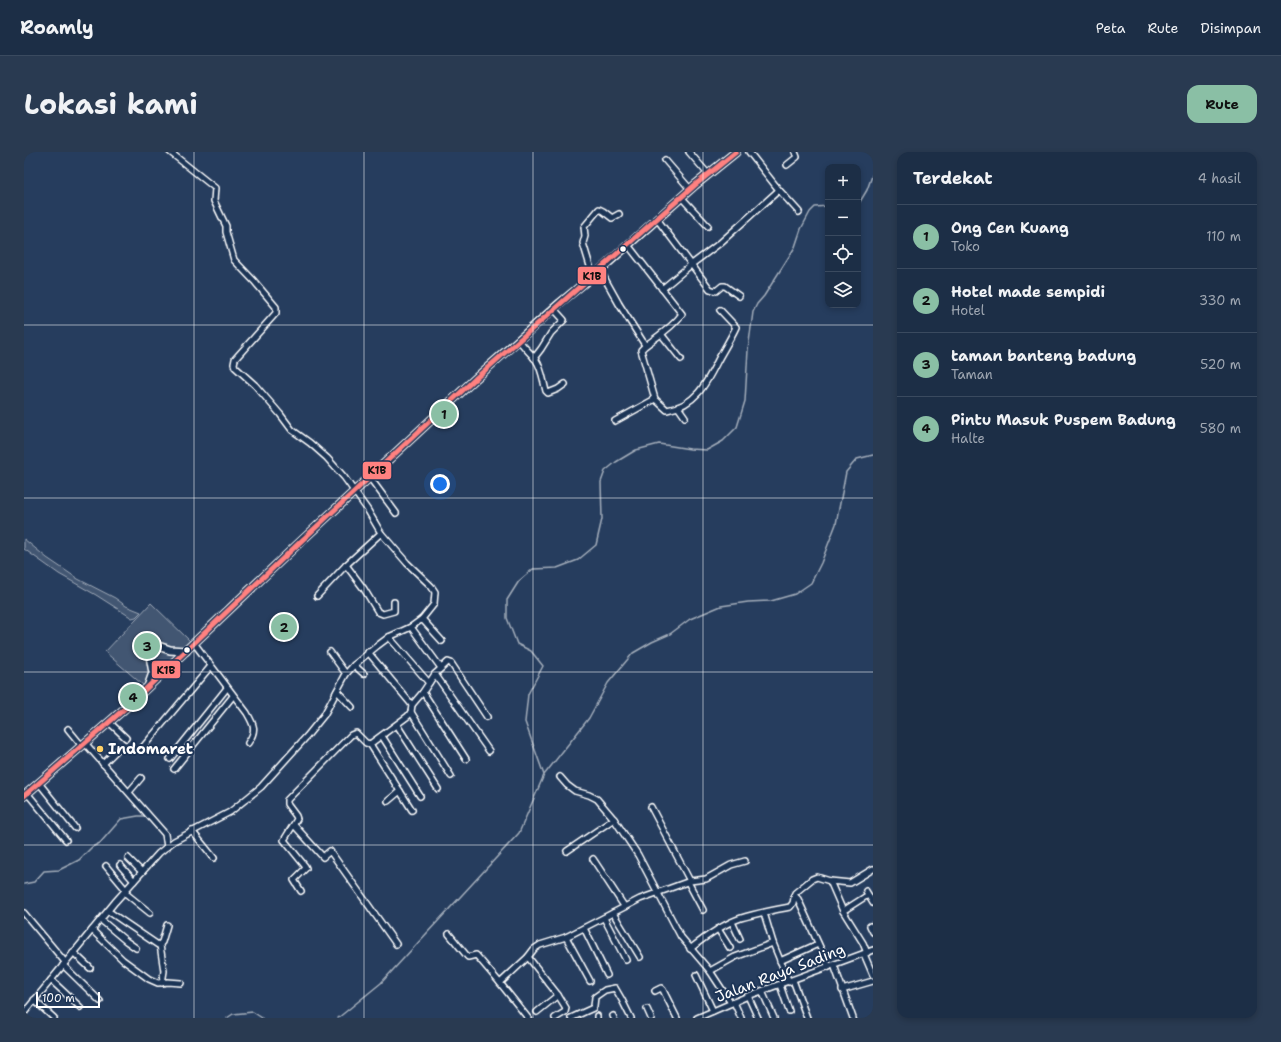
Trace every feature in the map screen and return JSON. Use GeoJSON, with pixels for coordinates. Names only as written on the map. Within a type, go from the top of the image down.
{"type":"FeatureCollection","features":[{"type":"Feature","properties":{"kind":"highway"},"geometry":{"type":"LineString","coordinates":[[25,795],[109,722],[186,651],[475,379],[553,308],[600,270],[690,189],[736,152]]}},
{"type":"Feature","properties":{"kind":"highway"},"geometry":{"type":"LineString","coordinates":[[155,645],[170,650],[186,651]]}},
{"type":"Feature","properties":{"kind":"highway"},"geometry":{"type":"LineString","coordinates":[[148,650],[153,673],[148,686]]}},
{"type":"Feature","properties":{"kind":"street"},"geometry":{"type":"LineString","coordinates":[[24,1014],[73,952],[152,861],[174,841],[230,812],[261,787],[324,715],[346,674],[354,665],[368,652],[389,637],[411,627],[422,619],[434,604],[435,592],[431,586],[407,564],[381,533],[344,477],[327,458],[292,430],[255,385],[236,367],[234,362],[235,359],[276,313],[276,307],[254,280],[234,260],[226,232],[226,226],[214,201],[215,188],[170,152]]}},
{"type":"Feature","properties":{"kind":"street"},"geometry":{"type":"LineString","coordinates":[[690,152],[708,174]]}},
{"type":"Feature","properties":{"kind":"street"},"geometry":{"type":"LineString","coordinates":[[749,152],[779,190],[799,212]]}},
{"type":"Feature","properties":{"kind":"street"},"geometry":{"type":"LineString","coordinates":[[787,165],[796,157],[795,152]]}},
{"type":"Feature","properties":{"kind":"street"},"geometry":{"type":"LineString","coordinates":[[665,160],[690,189]]}},
{"type":"Feature","properties":{"kind":"street"},"geometry":{"type":"LineString","coordinates":[[662,289],[720,243],[779,190]]}},
{"type":"Feature","properties":{"kind":"street"},"geometry":{"type":"LineString","coordinates":[[681,197],[708,226]]}},
{"type":"Feature","properties":{"kind":"street"},"geometry":{"type":"LineString","coordinates":[[593,276],[583,243],[585,236],[584,227],[600,209],[612,218],[619,214]]}},
{"type":"Feature","properties":{"kind":"street"},"geometry":{"type":"LineString","coordinates":[[657,219],[712,291],[716,291],[722,286],[725,286],[739,296]]}},
{"type":"Feature","properties":{"kind":"street"},"geometry":{"type":"LineString","coordinates":[[628,245],[682,314],[641,350],[655,399],[667,410],[678,407],[695,397],[709,380],[736,327],[720,310]]}},
{"type":"Feature","properties":{"kind":"street"},"geometry":{"type":"LineString","coordinates":[[600,270],[615,299],[645,345]]}},
{"type":"Feature","properties":{"kind":"street"},"geometry":{"type":"LineString","coordinates":[[534,358],[551,333],[563,321],[563,318],[553,308]]}},
{"type":"Feature","properties":{"kind":"street"},"geometry":{"type":"LineString","coordinates":[[661,334],[681,359]]}},
{"type":"Feature","properties":{"kind":"street"},"geometry":{"type":"LineString","coordinates":[[519,340],[524,348],[534,358],[541,370],[546,391],[548,393],[565,384]]}},
{"type":"Feature","properties":{"kind":"street"},"geometry":{"type":"LineString","coordinates":[[615,421],[655,399]]}},
{"type":"Feature","properties":{"kind":"street"},"geometry":{"type":"LineString","coordinates":[[678,407],[686,417]]}},
{"type":"Feature","properties":{"kind":"street"},"geometry":{"type":"LineString","coordinates":[[370,478],[396,513]]}},
{"type":"Feature","properties":{"kind":"street"},"geometry":{"type":"LineString","coordinates":[[317,596],[346,565],[381,533]]}},
{"type":"Feature","properties":{"kind":"street"},"geometry":{"type":"LineString","coordinates":[[346,565],[364,589],[378,612],[383,614],[393,611],[394,602]]}},
{"type":"Feature","properties":{"kind":"street"},"geometry":{"type":"LineString","coordinates":[[422,619],[442,641]]}},
{"type":"Feature","properties":{"kind":"street"},"geometry":{"type":"LineString","coordinates":[[411,627],[441,668]]}},
{"type":"Feature","properties":{"kind":"street"},"geometry":{"type":"LineString","coordinates":[[389,637],[429,683]]}},
{"type":"Feature","properties":{"kind":"street"},"geometry":{"type":"LineString","coordinates":[[194,643],[247,713],[253,724],[253,736],[248,743]]}},
{"type":"Feature","properties":{"kind":"street"},"geometry":{"type":"LineString","coordinates":[[330,652],[346,674]]}},
{"type":"Feature","properties":{"kind":"street"},"geometry":{"type":"LineString","coordinates":[[368,652],[412,705],[412,712],[451,776]]}},
{"type":"Feature","properties":{"kind":"street"},"geometry":{"type":"LineString","coordinates":[[412,705],[435,674],[448,662],[451,663],[487,716]]}},
{"type":"Feature","properties":{"kind":"street"},"geometry":{"type":"LineString","coordinates":[[354,665],[364,674]]}},
{"type":"Feature","properties":{"kind":"street"},"geometry":{"type":"LineString","coordinates":[[143,747],[211,666]]}},
{"type":"Feature","properties":{"kind":"street"},"geometry":{"type":"LineString","coordinates":[[435,674],[489,751]]}},
{"type":"Feature","properties":{"kind":"street"},"geometry":{"type":"LineString","coordinates":[[170,759],[227,688]]}},
{"type":"Feature","properties":{"kind":"street"},"geometry":{"type":"LineString","coordinates":[[337,691],[352,707]]}},
{"type":"Feature","properties":{"kind":"street"},"geometry":{"type":"LineString","coordinates":[[423,692],[466,758]]}},
{"type":"Feature","properties":{"kind":"street"},"geometry":{"type":"LineString","coordinates":[[174,769],[233,696]]}},
{"type":"Feature","properties":{"kind":"street"},"geometry":{"type":"LineString","coordinates":[[368,744],[382,736],[412,712]]}},
{"type":"Feature","properties":{"kind":"street"},"geometry":{"type":"LineString","coordinates":[[109,722],[126,738]]}},
{"type":"Feature","properties":{"kind":"street"},"geometry":{"type":"LineString","coordinates":[[397,725],[438,789]]}},
{"type":"Feature","properties":{"kind":"street"},"geometry":{"type":"LineString","coordinates":[[68,729],[129,792],[165,834],[167,847]]}},
{"type":"Feature","properties":{"kind":"street"},"geometry":{"type":"LineString","coordinates":[[301,891],[294,880],[306,868],[284,840],[297,819],[287,804],[287,800],[351,735],[356,733],[360,735],[368,744],[412,810]]}},
{"type":"Feature","properties":{"kind":"street"},"geometry":{"type":"LineString","coordinates":[[382,736],[420,796]]}},
{"type":"Feature","properties":{"kind":"street"},"geometry":{"type":"LineString","coordinates":[[103,764],[118,749]]}},
{"type":"Feature","properties":{"kind":"street"},"geometry":{"type":"LineString","coordinates":[[129,792],[141,778]]}},
{"type":"Feature","properties":{"kind":"street"},"geometry":{"type":"LineString","coordinates":[[560,778],[575,791],[590,795],[597,799],[614,819],[638,855],[666,910],[688,946],[710,971],[741,1018]]}},
{"type":"Feature","properties":{"kind":"street"},"geometry":{"type":"LineString","coordinates":[[39,783],[75,828]]}},
{"type":"Feature","properties":{"kind":"street"},"geometry":{"type":"LineString","coordinates":[[388,801],[400,791]]}},
{"type":"Feature","properties":{"kind":"street"},"geometry":{"type":"LineString","coordinates":[[25,795],[66,840]]}},
{"type":"Feature","properties":{"kind":"street"},"geometry":{"type":"LineString","coordinates":[[651,807],[703,910]]}},
{"type":"Feature","properties":{"kind":"street"},"geometry":{"type":"LineString","coordinates":[[567,851],[614,819]]}},
{"type":"Feature","properties":{"kind":"street"},"geometry":{"type":"LineString","coordinates":[[294,825],[323,857],[330,851],[396,944]]}},
{"type":"Feature","properties":{"kind":"street"},"geometry":{"type":"LineString","coordinates":[[192,831],[214,858]]}},
{"type":"Feature","properties":{"kind":"street"},"geometry":{"type":"LineString","coordinates":[[128,858],[142,872]]}},
{"type":"Feature","properties":{"kind":"street"},"geometry":{"type":"LineString","coordinates":[[593,859],[624,906]]}},
{"type":"Feature","properties":{"kind":"street"},"geometry":{"type":"LineString","coordinates":[[500,983],[528,957],[534,949],[540,945],[566,937],[624,906],[658,892],[689,881],[706,879],[731,865],[746,861]]}},
{"type":"Feature","properties":{"kind":"street"},"geometry":{"type":"LineString","coordinates":[[106,866],[125,891],[150,913]]}},
{"type":"Feature","properties":{"kind":"street"},"geometry":{"type":"LineString","coordinates":[[120,866],[134,881]]}},
{"type":"Feature","properties":{"kind":"street"},"geometry":{"type":"LineString","coordinates":[[688,946],[740,918],[790,907],[793,903],[794,895],[812,879],[817,877],[830,881],[850,883],[873,869]]}},
{"type":"Feature","properties":{"kind":"street"},"geometry":{"type":"LineString","coordinates":[[830,881],[843,911],[866,953],[873,976]]}},
{"type":"Feature","properties":{"kind":"street"},"geometry":{"type":"LineString","coordinates":[[843,911],[867,893],[873,903]]}},
{"type":"Feature","properties":{"kind":"street"},"geometry":{"type":"LineString","coordinates":[[794,895],[798,899],[818,944],[831,966],[853,1018]]}},
{"type":"Feature","properties":{"kind":"street"},"geometry":{"type":"LineString","coordinates":[[108,911],[160,945]]}},
{"type":"Feature","properties":{"kind":"street"},"geometry":{"type":"LineString","coordinates":[[24,913],[64,963],[100,1001]]}},
{"type":"Feature","properties":{"kind":"street"},"geometry":{"type":"LineString","coordinates":[[613,913],[640,957]]}},
{"type":"Feature","properties":{"kind":"street"},"geometry":{"type":"LineString","coordinates":[[764,913],[780,961],[791,981],[807,1018]]}},
{"type":"Feature","properties":{"kind":"street"},"geometry":{"type":"LineString","coordinates":[[604,918],[626,960]]}},
{"type":"Feature","properties":{"kind":"street"},"geometry":{"type":"LineString","coordinates":[[100,920],[136,948]]}},
{"type":"Feature","properties":{"kind":"street"},"geometry":{"type":"LineString","coordinates":[[732,922],[740,939]]}},
{"type":"Feature","properties":{"kind":"street"},"geometry":{"type":"LineString","coordinates":[[162,983],[164,971],[160,945],[168,924]]}},
{"type":"Feature","properties":{"kind":"street"},"geometry":{"type":"LineString","coordinates":[[870,926],[873,932]]}},
{"type":"Feature","properties":{"kind":"street"},"geometry":{"type":"LineString","coordinates":[[584,928],[607,975]]}},
{"type":"Feature","properties":{"kind":"street"},"geometry":{"type":"LineString","coordinates":[[718,929],[730,948]]}},
{"type":"Feature","properties":{"kind":"street"},"geometry":{"type":"LineString","coordinates":[[92,930],[115,954],[148,979],[158,983],[180,983]]}},
{"type":"Feature","properties":{"kind":"street"},"geometry":{"type":"LineString","coordinates":[[449,934],[466,956],[476,955],[528,1018]]}},
{"type":"Feature","properties":{"kind":"street"},"geometry":{"type":"LineString","coordinates":[[566,937],[590,981]]}},
{"type":"Feature","properties":{"kind":"street"},"geometry":{"type":"LineString","coordinates":[[710,971],[736,957],[773,943]]}},
{"type":"Feature","properties":{"kind":"street"},"geometry":{"type":"LineString","coordinates":[[780,961],[818,944]]}},
{"type":"Feature","properties":{"kind":"street","name":"Jalan Raya Sading"},"geometry":{"type":"LineString","coordinates":[[697,1018],[748,996],[873,950]]}},
{"type":"Feature","properties":{"kind":"street"},"geometry":{"type":"LineString","coordinates":[[73,952],[90,968]]}},
{"type":"Feature","properties":{"kind":"street"},"geometry":{"type":"LineString","coordinates":[[528,957],[558,995],[566,1010],[555,1018]]}},
{"type":"Feature","properties":{"kind":"street"},"geometry":{"type":"LineString","coordinates":[[696,975],[713,1011]]}},
{"type":"Feature","properties":{"kind":"street"},"geometry":{"type":"LineString","coordinates":[[51,980],[80,1007]]}},
{"type":"Feature","properties":{"kind":"street"},"geometry":{"type":"LineString","coordinates":[[842,990],[873,981]]}},
{"type":"Feature","properties":{"kind":"street"},"geometry":{"type":"LineString","coordinates":[[780,985],[789,1011]]}},
{"type":"Feature","properties":{"kind":"street"},"geometry":{"type":"LineString","coordinates":[[571,1018],[593,1008],[595,997],[600,993],[615,988],[631,1018]]}},
{"type":"Feature","properties":{"kind":"street"},"geometry":{"type":"LineString","coordinates":[[655,991],[661,988],[663,990],[677,1018]]}},
{"type":"Feature","properties":{"kind":"street"},"geometry":{"type":"LineString","coordinates":[[762,991],[774,1018]]}},
{"type":"Feature","properties":{"kind":"street"},"geometry":{"type":"LineString","coordinates":[[537,1012],[558,995]]}},
{"type":"Feature","properties":{"kind":"street"},"geometry":{"type":"LineString","coordinates":[[748,996],[758,1018]]}},
{"type":"Feature","properties":{"kind":"street"},"geometry":{"type":"LineString","coordinates":[[34,1000],[54,1018]]}},
{"type":"Feature","properties":{"kind":"street"},"geometry":{"type":"LineString","coordinates":[[647,1009],[651,1018]]}},
{"type":"Feature","properties":{"kind":"shaded area"},"geometry":{"type":"Polygon","coordinates":[[[24,539],[47,558],[78,579],[115,598],[126,606],[141,612],[136,617],[132,618],[59,574],[24,549],[24,539]]]}},
{"type":"Feature","properties":{"kind":"shaded area"},"geometry":{"type":"Polygon","coordinates":[[[151,603],[190,641],[143,685],[105,652],[151,603]]]}},
{"type":"Feature","properties":{"kind":"waterway"},"geometry":{"type":"LineString","coordinates":[[861,200],[867,190],[873,173]]}},
{"type":"Feature","properties":{"kind":"waterway"},"geometry":{"type":"LineString","coordinates":[[544,775],[525,722],[528,694],[543,666],[531,651],[517,644],[507,618],[507,600],[519,581],[533,569],[557,568],[578,560],[596,545],[602,519],[601,482],[605,471],[616,462],[636,450],[659,444],[707,450],[723,441],[737,427],[745,401],[748,350],[753,312],[795,247],[801,229],[810,212],[815,207],[825,206]]}},
{"type":"Feature","properties":{"kind":"waterway"},"geometry":{"type":"LineString","coordinates":[[338,1018],[381,983],[519,833],[544,775],[589,718],[608,683],[633,653],[670,634],[690,619],[721,606],[748,602],[771,601],[795,594],[811,583],[821,563],[836,524],[846,472],[857,459],[873,455]]}},
{"type":"Feature","properties":{"kind":"waterway"},"geometry":{"type":"LineString","coordinates":[[24,884],[34,882],[44,871],[59,870],[79,860],[92,847],[100,843],[121,819],[146,816]]}},
{"type":"Feature","properties":{"kind":"waterway"},"geometry":{"type":"LineString","coordinates":[[227,1018],[233,1014],[253,1012],[262,1018]]}},
{"type":"Feature","properties":{"kind":"transit line","name":"K1B"},"geometry":{"type":"LineString","coordinates":[[24,796],[130,704],[297,545],[475,379],[695,185],[736,152]]}},
{"type":"Feature","properties":{"kind":"place","name":"Ong Cen Kuang"},"geometry":{"type":"Point","coordinates":[444,414]}},
{"type":"Feature","properties":{"kind":"place","name":"Hotel made sempidi"},"geometry":{"type":"Point","coordinates":[284,627]}},
{"type":"Feature","properties":{"kind":"place","name":"taman banteng badung"},"geometry":{"type":"Point","coordinates":[147,646]}},
{"type":"Feature","properties":{"kind":"place","name":"Pintu Masuk Puspem Badung"},"geometry":{"type":"Point","coordinates":[133,697]}},
{"type":"Feature","properties":{"kind":"place","name":"Indomaret"},"geometry":{"type":"Point","coordinates":[100,749]}}]}
